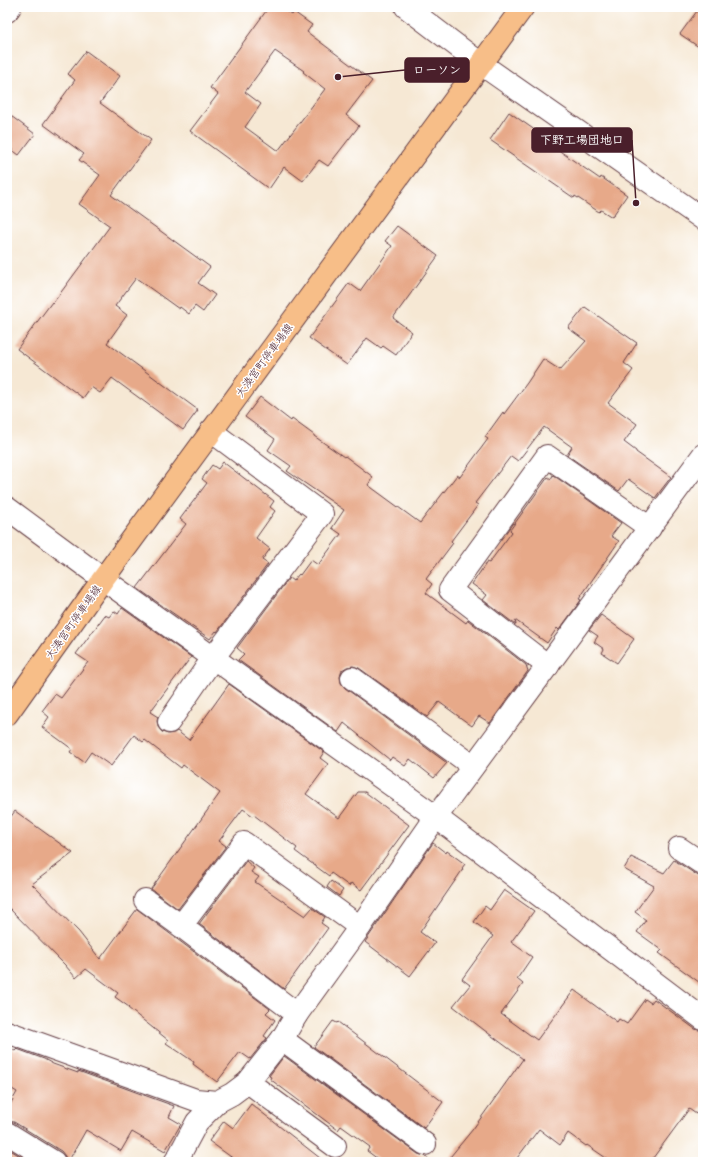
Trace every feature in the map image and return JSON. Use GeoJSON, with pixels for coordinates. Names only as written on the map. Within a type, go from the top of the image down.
{"type":"FeatureCollection","features":[{"type":"Feature","properties":{"kind":"main road","name":"大湊宮町停車場線"},"geometry":{"type":"LineString","coordinates":[[7,714],[211,431],[523,7]]}},
{"type":"Feature","properties":{"kind":"street"},"geometry":{"type":"LineString","coordinates":[[7,11],[10,7]]}},
{"type":"Feature","properties":{"kind":"street"},"geometry":{"type":"LineString","coordinates":[[406,7],[481,64],[703,219]]}},
{"type":"Feature","properties":{"kind":"street"},"geometry":{"type":"LineString","coordinates":[[169,722],[213,658],[322,514],[211,431]]}},
{"type":"Feature","properties":{"kind":"street"},"geometry":{"type":"LineString","coordinates":[[548,666],[450,590],[547,456],[650,528]]}},
{"type":"Feature","properties":{"kind":"street"},"geometry":{"type":"LineString","coordinates":[[183,1159],[197,1122],[217,1102],[232,1094],[248,1082],[282,1039],[297,1014],[360,927],[436,817],[703,456]]}},
{"type":"Feature","properties":{"kind":"street"},"geometry":{"type":"LineString","coordinates":[[7,508],[103,579],[436,817],[703,1019]]}},
{"type":"Feature","properties":{"kind":"street"},"geometry":{"type":"LineString","coordinates":[[352,678],[473,766]]}},
{"type":"Feature","properties":{"kind":"street"},"geometry":{"type":"LineString","coordinates":[[181,926],[244,843],[360,927]]}},
{"type":"Feature","properties":{"kind":"street"},"geometry":{"type":"LineString","coordinates":[[679,848],[703,864]]}},
{"type":"Feature","properties":{"kind":"street"},"geometry":{"type":"LineString","coordinates":[[145,900],[297,1014]]}},
{"type":"Feature","properties":{"kind":"street"},"geometry":{"type":"LineString","coordinates":[[7,1032],[196,1100],[217,1102]]}},
{"type":"Feature","properties":{"kind":"street"},"geometry":{"type":"LineString","coordinates":[[282,1039],[425,1144]]}},
{"type":"Feature","properties":{"kind":"street"},"geometry":{"type":"LineString","coordinates":[[248,1082],[335,1146]]}},
{"type":"Feature","properties":{"kind":"street"},"geometry":{"type":"LineString","coordinates":[[7,1133],[54,1162]]}},
{"type":"Feature","properties":{"kind":"building"},"geometry":{"type":"Polygon","coordinates":[[[269,7],[281,7],[292,15],[294,12],[312,25],[307,32],[372,81],[346,115],[359,126],[328,166],[319,160],[303,181],[284,167],[269,189],[190,131],[218,94],[210,88],[269,7]],[[275,51],[245,92],[261,104],[245,127],[278,151],[325,89],[303,72],[304,71],[275,51]]]}},
{"type":"Feature","properties":{"kind":"building"},"geometry":{"type":"Polygon","coordinates":[[[700,7],[703,7],[703,50],[680,34],[700,7]]]}},
{"type":"Feature","properties":{"kind":"building"},"geometry":{"type":"Polygon","coordinates":[[[86,51],[120,76],[100,103],[151,140],[111,195],[210,267],[198,283],[215,295],[203,312],[195,306],[189,314],[180,307],[179,309],[136,278],[115,306],[127,315],[107,343],[198,410],[183,430],[112,378],[100,393],[91,387],[83,398],[17,349],[110,226],[79,204],[100,175],[79,160],[84,154],[43,124],[75,80],[68,74],[86,51]]]}},
{"type":"Feature","properties":{"kind":"building"},"geometry":{"type":"Polygon","coordinates":[[[509,112],[556,145],[554,147],[600,179],[601,177],[627,195],[612,217],[601,210],[599,212],[575,196],[574,198],[490,140],[509,112]]]}},
{"type":"Feature","properties":{"kind":"building"},"geometry":{"type":"Polygon","coordinates":[[[7,113],[35,134],[19,155],[7,146],[7,113]]]}},
{"type":"Feature","properties":{"kind":"building"},"geometry":{"type":"Polygon","coordinates":[[[397,226],[438,256],[393,318],[412,332],[396,355],[383,346],[381,348],[367,338],[347,365],[309,338],[349,283],[360,291],[392,246],[385,241],[397,226]]]}},
{"type":"Feature","properties":{"kind":"building"},"geometry":{"type":"Polygon","coordinates":[[[585,307],[637,343],[624,363],[633,370],[608,403],[637,424],[624,442],[671,477],[655,498],[628,479],[619,491],[567,455],[572,447],[544,427],[518,461],[511,456],[475,503],[478,505],[451,541],[453,543],[426,579],[432,584],[426,593],[466,623],[468,620],[526,665],[528,671],[490,723],[479,716],[472,726],[439,702],[427,717],[359,668],[353,666],[342,670],[340,677],[341,683],[345,688],[447,763],[434,778],[410,759],[405,766],[392,757],[390,760],[344,723],[338,732],[238,660],[244,654],[237,648],[289,578],[293,581],[299,574],[300,575],[311,560],[318,565],[341,534],[332,528],[344,510],[287,471],[291,466],[268,450],[275,439],[245,417],[260,397],[291,421],[292,419],[373,477],[368,485],[420,523],[457,475],[460,477],[488,439],[485,437],[503,412],[504,414],[543,359],[560,370],[586,341],[568,328],[585,307]]]}},
{"type":"Feature","properties":{"kind":"building"},"geometry":{"type":"Polygon","coordinates":[[[223,462],[274,501],[270,507],[275,511],[256,538],[270,549],[262,560],[268,564],[217,632],[216,631],[210,639],[137,588],[186,524],[180,519],[207,483],[202,479],[212,465],[218,469],[223,462]]]}},
{"type":"Feature","properties":{"kind":"building"},"geometry":{"type":"Polygon","coordinates":[[[553,475],[621,523],[611,536],[619,541],[579,599],[581,600],[559,630],[557,628],[547,643],[515,620],[516,625],[483,600],[487,595],[472,584],[487,562],[489,563],[512,532],[510,530],[548,477],[551,479],[553,475]]]}},
{"type":"Feature","properties":{"kind":"building"},"geometry":{"type":"Polygon","coordinates":[[[122,608],[191,657],[150,712],[158,717],[158,727],[162,732],[168,734],[177,731],[189,740],[229,684],[324,752],[320,758],[328,764],[306,794],[339,818],[358,792],[365,792],[409,825],[361,890],[351,883],[349,886],[331,873],[329,876],[295,851],[297,848],[254,815],[253,816],[243,809],[219,841],[226,846],[178,909],[151,889],[220,793],[183,765],[181,768],[145,740],[143,742],[134,735],[111,766],[91,752],[84,762],[70,752],[72,749],[42,727],[49,717],[42,711],[55,694],[61,698],[88,662],[76,654],[105,615],[109,617],[114,611],[118,614],[122,608]]]}},
{"type":"Feature","properties":{"kind":"building"},"geometry":{"type":"Polygon","coordinates":[[[601,615],[634,639],[617,663],[602,653],[604,649],[594,642],[598,636],[589,630],[601,615]]]}},
{"type":"Feature","properties":{"kind":"building"},"geometry":{"type":"Polygon","coordinates":[[[15,811],[73,853],[32,884],[79,932],[100,959],[137,909],[270,1009],[266,1013],[275,1020],[264,1036],[267,1038],[250,1059],[240,1052],[217,1082],[193,1064],[194,1062],[166,1043],[168,1040],[115,997],[118,993],[86,969],[76,978],[7,906],[7,822],[15,811]]]}},
{"type":"Feature","properties":{"kind":"building"},"geometry":{"type":"Polygon","coordinates":[[[433,843],[446,853],[447,851],[465,864],[420,932],[435,943],[410,976],[365,942],[433,843]]]}},
{"type":"Feature","properties":{"kind":"building"},"geometry":{"type":"Polygon","coordinates":[[[631,857],[664,873],[674,860],[703,879],[703,985],[659,953],[662,950],[637,932],[646,920],[635,912],[654,886],[624,869],[631,857]]]}},
{"type":"Feature","properties":{"kind":"building"},"geometry":{"type":"Polygon","coordinates":[[[246,861],[254,868],[251,872],[259,877],[255,882],[305,916],[312,908],[325,917],[321,923],[328,928],[284,989],[199,924],[246,861]]]}},
{"type":"Feature","properties":{"kind":"building"},"geometry":{"type":"Polygon","coordinates":[[[331,881],[343,890],[339,896],[327,887],[331,881]]]}},
{"type":"Feature","properties":{"kind":"building"},"geometry":{"type":"Polygon","coordinates":[[[504,890],[534,911],[511,942],[532,957],[517,979],[523,984],[501,1014],[537,1040],[574,990],[617,1022],[619,1019],[627,1024],[645,999],[651,1003],[654,999],[695,1029],[703,1031],[703,1104],[696,1114],[689,1109],[650,1162],[612,1162],[568,1133],[560,1145],[539,1129],[514,1162],[446,1162],[473,1129],[523,1059],[453,1006],[470,985],[462,979],[493,936],[474,922],[485,906],[490,910],[504,890]]]}},
{"type":"Feature","properties":{"kind":"building"},"geometry":{"type":"Polygon","coordinates":[[[333,1021],[338,1022],[443,1102],[424,1128],[314,1047],[333,1021]]]}},
{"type":"Feature","properties":{"kind":"building"},"geometry":{"type":"Polygon","coordinates":[[[7,1046],[15,1051],[17,1049],[53,1064],[78,1073],[78,1071],[174,1106],[169,1117],[181,1124],[165,1151],[132,1132],[121,1151],[86,1130],[68,1162],[66,1162],[65,1156],[61,1151],[14,1122],[7,1121],[7,1110],[17,1092],[7,1086],[7,1046]]]}},
{"type":"Feature","properties":{"kind":"building"},"geometry":{"type":"Polygon","coordinates":[[[284,1056],[418,1154],[425,1156],[432,1162],[382,1162],[367,1151],[370,1147],[341,1126],[338,1130],[270,1079],[271,1077],[269,1076],[284,1056]]]}},
{"type":"Feature","properties":{"kind":"building"},"geometry":{"type":"Polygon","coordinates":[[[251,1104],[325,1162],[238,1162],[209,1141],[224,1121],[233,1128],[251,1104]]]}},
{"type":"Feature","properties":{"kind":"building"},"geometry":{"type":"Polygon","coordinates":[[[7,1148],[25,1159],[23,1162],[7,1162],[7,1148]]]}},
{"type":"Feature","properties":{"kind":"place","name":"ローソン"},"geometry":{"type":"Point","coordinates":[338,77]}},
{"type":"Feature","properties":{"kind":"place","name":"下野工場団地口"},"geometry":{"type":"Point","coordinates":[636,203]}}]}
